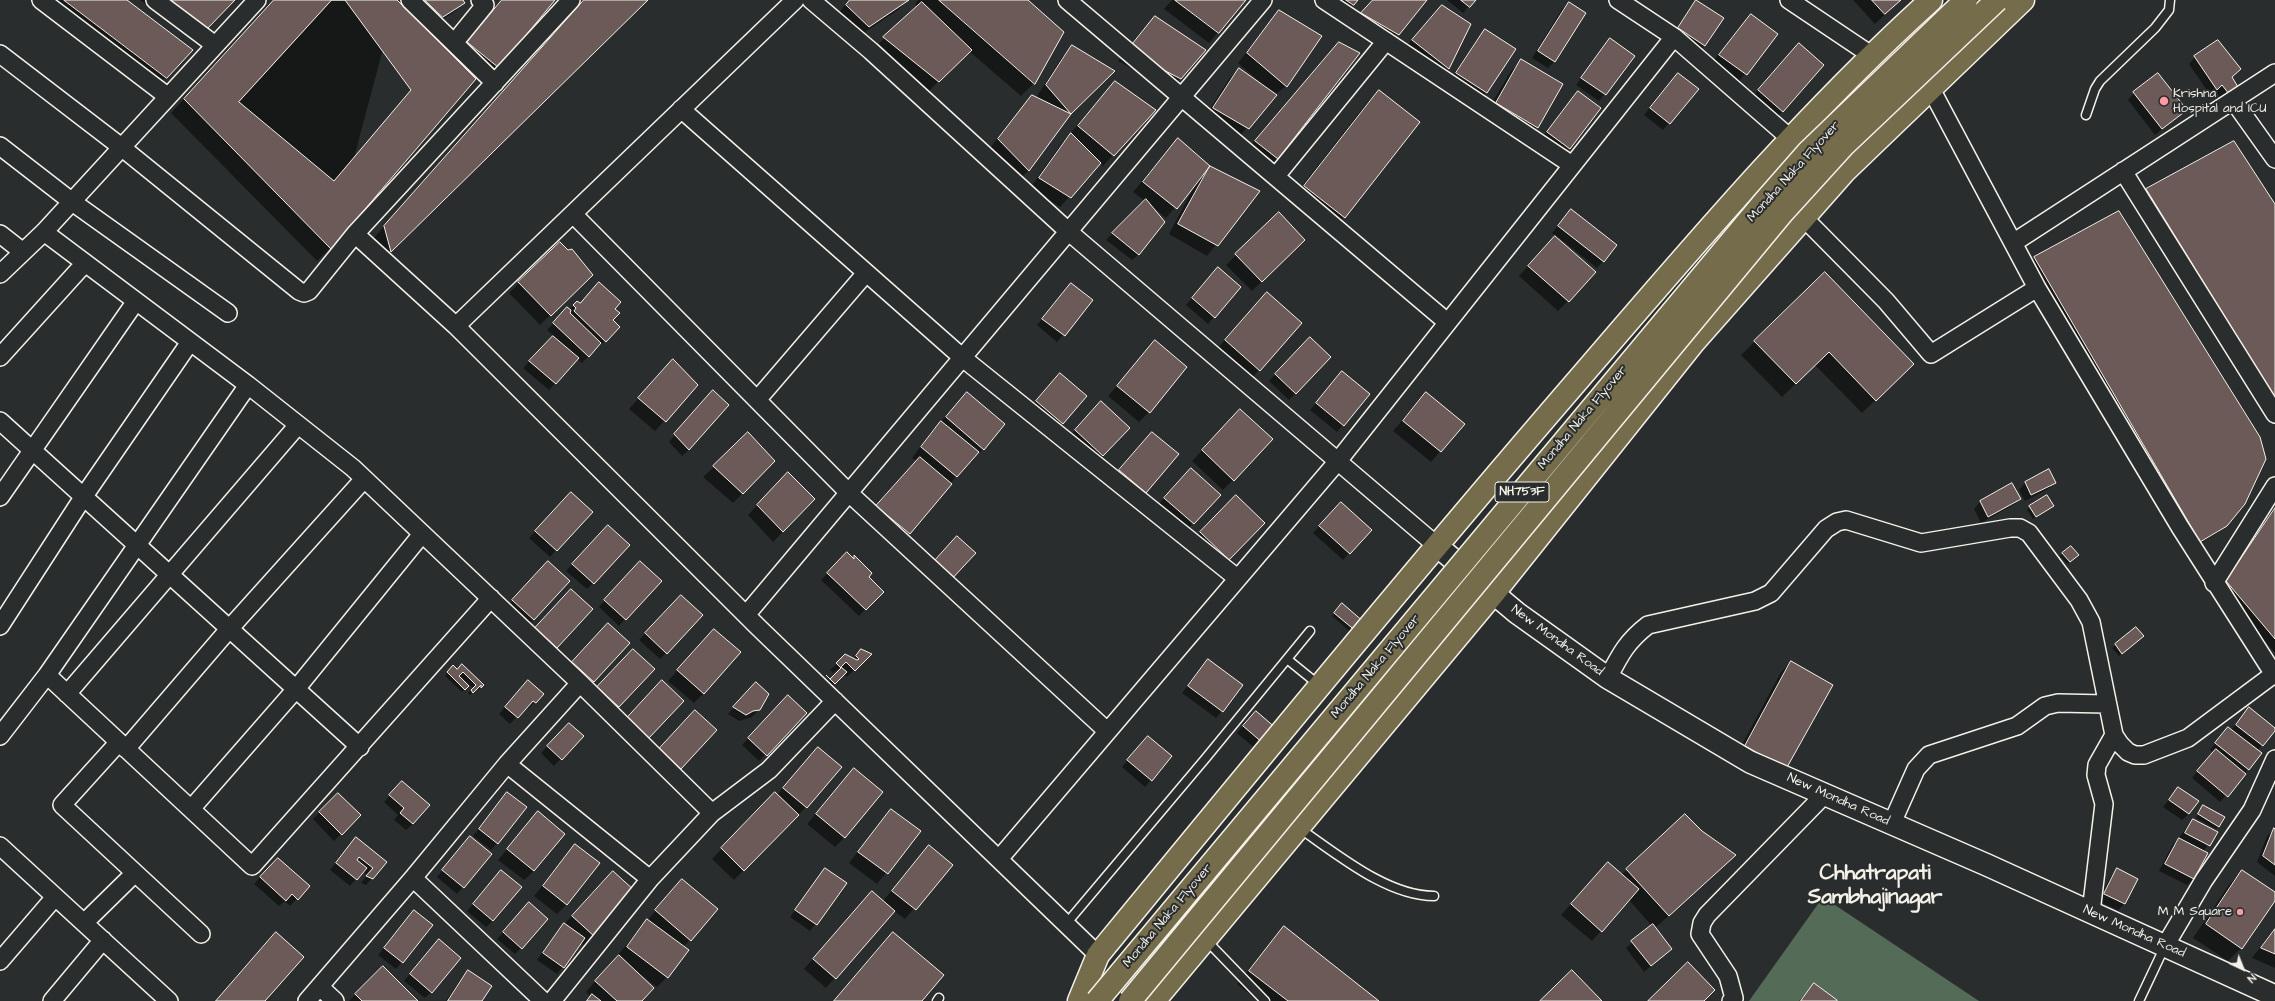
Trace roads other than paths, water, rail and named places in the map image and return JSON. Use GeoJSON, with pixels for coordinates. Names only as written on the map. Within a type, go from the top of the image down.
{"type":"FeatureCollection","features":[{"type":"Feature","properties":{"kind":"main road"},"geometry":{"type":"LineString","coordinates":[[1079,1001],[1098,955],[1436,545],[1736,197],[1871,55],[1931,0]]}},
{"type":"Feature","properties":{"kind":"main road","name":"Mondha Naka Flyover"},"geometry":{"type":"LineString","coordinates":[[1097,1001],[1765,201],[1808,152],[1966,0]]}},
{"type":"Feature","properties":{"kind":"main road","name":"Mondha Naka Flyover"},"geometry":{"type":"LineString","coordinates":[[1130,1001],[1782,212],[1843,146],[1997,0]]}},
{"type":"Feature","properties":{"kind":"main road"},"geometry":{"type":"LineString","coordinates":[[1154,1001],[1493,594],[1694,342],[1845,171],[2023,0]]}},
{"type":"Feature","properties":{"kind":"street"},"geometry":{"type":"LineString","coordinates":[[41,0],[167,96]]}},
{"type":"Feature","properties":{"kind":"street"},"geometry":{"type":"LineString","coordinates":[[155,0],[215,45]]}},
{"type":"Feature","properties":{"kind":"street"},"geometry":{"type":"LineString","coordinates":[[0,274],[44,232],[120,146],[258,0]]}},
{"type":"Feature","properties":{"kind":"street"},"geometry":{"type":"LineString","coordinates":[[410,0],[495,83]]}},
{"type":"Feature","properties":{"kind":"street"},"geometry":{"type":"LineString","coordinates":[[454,43],[485,5],[480,0]]}},
{"type":"Feature","properties":{"kind":"street"},"geometry":{"type":"LineString","coordinates":[[0,54],[120,146],[299,291],[304,293],[309,291],[355,234],[571,0]]}},
{"type":"Feature","properties":{"kind":"street"},"geometry":{"type":"LineString","coordinates":[[456,326],[795,0]]}},
{"type":"Feature","properties":{"kind":"street"},"geometry":{"type":"LineString","coordinates":[[811,0],[871,51],[1069,232],[1436,545]]}},
{"type":"Feature","properties":{"kind":"street"},"geometry":{"type":"LineString","coordinates":[[1067,0],[1447,322]]}},
{"type":"Feature","properties":{"kind":"street"},"geometry":{"type":"LineString","coordinates":[[746,615],[964,359],[1263,0]]}},
{"type":"Feature","properties":{"kind":"street"},"geometry":{"type":"LineString","coordinates":[[1324,0],[1572,165]]}},
{"type":"Feature","properties":{"kind":"street"},"geometry":{"type":"LineString","coordinates":[[1618,0],[1674,37],[1791,139]]}},
{"type":"Feature","properties":{"kind":"street"},"geometry":{"type":"LineString","coordinates":[[1789,0],[1871,55]]}},
{"type":"Feature","properties":{"kind":"street"},"geometry":{"type":"LineString","coordinates":[[999,859],[1338,461],[1674,37]]}},
{"type":"Feature","properties":{"kind":"street"},"geometry":{"type":"LineString","coordinates":[[1276,176],[1386,41]]}},
{"type":"Feature","properties":{"kind":"street"},"geometry":{"type":"LineString","coordinates":[[2013,243],[2275,72]]}},
{"type":"Feature","properties":{"kind":"street"},"geometry":{"type":"LineString","coordinates":[[1608,678],[1623,650],[1634,636],[1648,626],[1755,601],[1771,593],[1826,529],[1837,522],[1846,520],[1921,543],[2010,528],[2020,528],[2029,532],[2079,600],[2091,622],[2096,642],[2098,664],[2106,704],[2114,734],[2124,748],[2135,755],[2144,755],[2188,738],[2274,675],[2214,583],[2037,288],[1931,89]]}},
{"type":"Feature","properties":{"kind":"street"},"geometry":{"type":"LineString","coordinates":[[2233,100],[2275,159]]}},
{"type":"Feature","properties":{"kind":"street"},"geometry":{"type":"LineString","coordinates":[[681,109],[964,359],[1237,578]]}},
{"type":"Feature","properties":{"kind":"street"},"geometry":{"type":"LineString","coordinates":[[0,146],[71,201],[228,313]]}},
{"type":"Feature","properties":{"kind":"street"},"geometry":{"type":"LineString","coordinates":[[2123,171],[2275,414]]}},
{"type":"Feature","properties":{"kind":"street"},"geometry":{"type":"LineString","coordinates":[[573,214],[849,493],[1107,731]]}},
{"type":"Feature","properties":{"kind":"street"},"geometry":{"type":"LineString","coordinates":[[1804,218],[1886,301],[1930,354],[2037,288]]}},
{"type":"Feature","properties":{"kind":"street"},"geometry":{"type":"LineString","coordinates":[[44,232],[248,385],[364,479],[580,683],[712,813]]}},
{"type":"Feature","properties":{"kind":"street"},"geometry":{"type":"LineString","coordinates":[[0,234],[23,252]]}},
{"type":"Feature","properties":{"kind":"street"},"geometry":{"type":"LineString","coordinates":[[355,234],[456,326],[746,615],[1098,955]]}},
{"type":"Feature","properties":{"kind":"street"},"geometry":{"type":"LineString","coordinates":[[0,357],[85,263]]}},
{"type":"Feature","properties":{"kind":"street"},"geometry":{"type":"LineString","coordinates":[[757,400],[866,273]]}},
{"type":"Feature","properties":{"kind":"street"},"geometry":{"type":"LineString","coordinates":[[0,497],[32,449],[136,302]]}},
{"type":"Feature","properties":{"kind":"street"},"geometry":{"type":"LineString","coordinates":[[0,626],[84,496],[190,342]]}},
{"type":"Feature","properties":{"kind":"street"},"geometry":{"type":"LineString","coordinates":[[0,736],[48,676],[248,385]]}},
{"type":"Feature","properties":{"kind":"street"},"geometry":{"type":"LineString","coordinates":[[0,421],[138,544],[360,747]]}},
{"type":"Feature","properties":{"kind":"street"},"geometry":{"type":"LineString","coordinates":[[67,694],[298,425]]}},
{"type":"Feature","properties":{"kind":"street"},"geometry":{"type":"LineString","coordinates":[[201,934],[62,806],[122,745],[364,479]]}},
{"type":"Feature","properties":{"kind":"street"},"geometry":{"type":"LineString","coordinates":[[2214,583],[2275,486]]}},
{"type":"Feature","properties":{"kind":"street"},"geometry":{"type":"LineString","coordinates":[[191,809],[296,688],[422,534]]}},
{"type":"Feature","properties":{"kind":"street","name":"New Mondha Road"},"geometry":{"type":"LineString","coordinates":[[1436,545],[1493,594],[1608,678],[1750,762],[1892,823],[2091,912],[2165,946],[2266,996]]}},
{"type":"Feature","properties":{"kind":"street"},"geometry":{"type":"LineString","coordinates":[[48,676],[252,866],[360,747],[491,598]]}},
{"type":"Feature","properties":{"kind":"street"},"geometry":{"type":"LineString","coordinates":[[307,1001],[413,878],[507,764],[580,683]]}},
{"type":"Feature","properties":{"kind":"street"},"geometry":{"type":"LineString","coordinates":[[552,1001],[650,879],[712,813],[769,770],[835,700]]}},
{"type":"Feature","properties":{"kind":"street"},"geometry":{"type":"LineString","coordinates":[[1892,823],[1916,768],[1929,755],[2017,726],[2045,706],[2058,703],[2106,704]]}},
{"type":"Feature","properties":{"kind":"street"},"geometry":{"type":"LineString","coordinates":[[2091,912],[2104,804],[2096,775],[2098,765],[2114,734]]}},
{"type":"Feature","properties":{"kind":"street"},"geometry":{"type":"LineString","coordinates":[[2165,946],[2204,880],[2252,810],[2275,759]]}},
{"type":"Feature","properties":{"kind":"street"},"geometry":{"type":"LineString","coordinates":[[507,764],[650,879]]}},
{"type":"Feature","properties":{"kind":"street"},"geometry":{"type":"LineString","coordinates":[[1731,1001],[1734,998],[1728,976],[1700,934],[1702,923],[1825,794]]}},
{"type":"Feature","properties":{"kind":"street"},"geometry":{"type":"LineString","coordinates":[[1,849],[103,940],[158,998]]}},
{"type":"Feature","properties":{"kind":"street"},"geometry":{"type":"LineString","coordinates":[[84,923],[134,873]]}},
{"type":"Feature","properties":{"kind":"street"},"geometry":{"type":"LineString","coordinates":[[413,878],[543,1001]]}},
{"type":"Feature","properties":{"kind":"street"},"geometry":{"type":"LineString","coordinates":[[0,961],[55,897]]}},
{"type":"Feature","properties":{"kind":"street"},"geometry":{"type":"LineString","coordinates":[[52,1001],[103,940]]}},
{"type":"Feature","properties":{"kind":"street"},"geometry":{"type":"LineString","coordinates":[[320,987],[335,1001]]}},
{"type":"Feature","properties":{"kind":"lane"},"geometry":{"type":"LineString","coordinates":[[2086,115],[2095,89],[2100,81],[2155,28],[2169,10],[2170,0]]}},
{"type":"Feature","properties":{"kind":"lane"},"geometry":{"type":"LineString","coordinates":[[1066,924],[1310,631]]}},
{"type":"Feature","properties":{"kind":"lane"},"geometry":{"type":"LineString","coordinates":[[1287,659],[1319,686]]}},
{"type":"Feature","properties":{"kind":"lane"},"geometry":{"type":"LineString","coordinates":[[1298,828],[1356,868],[1399,890],[1420,896],[1434,896]]}},
{"type":"Feature","properties":{"kind":"lane"},"geometry":{"type":"LineString","coordinates":[[1205,940],[1265,1001]]}},
{"type":"Feature","properties":{"kind":"lane"},"geometry":{"type":"LineString","coordinates":[[2139,1001],[2165,946]]}},
{"type":"Feature","properties":{"kind":"place","name":"Krishna Hospital and ICU"},"geometry":{"type":"Point","coordinates":[2164,101]}},
{"type":"Feature","properties":{"kind":"place","name":"M M Square"},"geometry":{"type":"Point","coordinates":[2240,912]}},
{"type":"Feature","properties":{"kind":"district","name":"Chhatrapati Sambhajinagar"},"geometry":{"type":"Point","coordinates":[1875,887]}}]}
